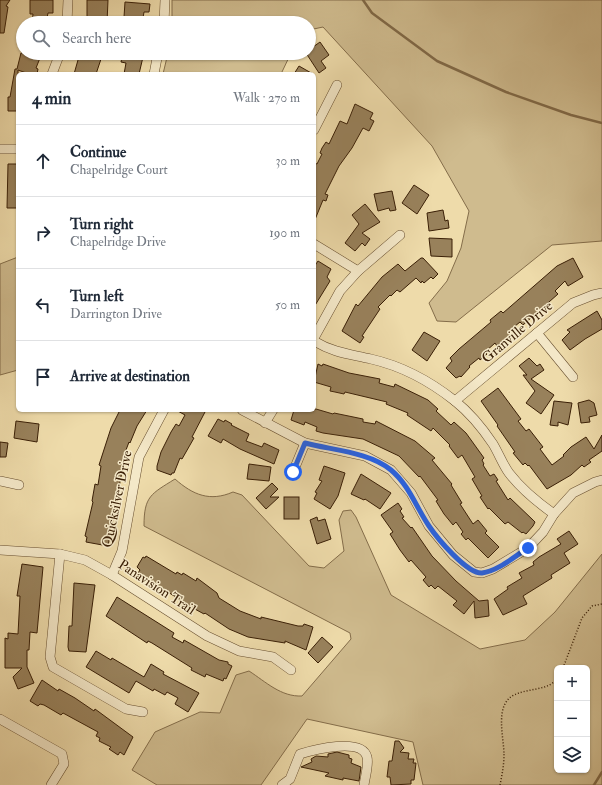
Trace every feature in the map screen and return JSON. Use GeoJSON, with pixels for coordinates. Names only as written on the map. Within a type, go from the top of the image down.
{"type":"FeatureCollection","features":[{"type":"Feature","properties":{"kind":"street"},"geometry":{"type":"LineString","coordinates":[[67,16],[68,0]]}},
{"type":"Feature","properties":{"kind":"street"},"geometry":{"type":"LineString","coordinates":[[164,16],[165,0]]}},
{"type":"Feature","properties":{"kind":"street"},"geometry":{"type":"LineString","coordinates":[[53,72],[57,60]]}},
{"type":"Feature","properties":{"kind":"street"},"geometry":{"type":"LineString","coordinates":[[154,72],[157,60]]}},
{"type":"Feature","properties":{"kind":"street"},"geometry":{"type":"LineString","coordinates":[[316,126],[337,86]]}},
{"type":"Feature","properties":{"kind":"street"},"geometry":{"type":"LineString","coordinates":[[0,149],[16,149]]}},
{"type":"Feature","properties":{"kind":"street"},"geometry":{"type":"LineString","coordinates":[[316,334],[340,291],[358,271],[400,235]]}},
{"type":"Feature","properties":{"kind":"street"},"geometry":{"type":"LineString","coordinates":[[316,245],[358,271]]}},
{"type":"Feature","properties":{"kind":"street","name":"Granville Drive"},"geometry":{"type":"LineString","coordinates":[[455,401],[573,304],[593,295],[602,293]]}},
{"type":"Feature","properties":{"kind":"street"},"geometry":{"type":"LineString","coordinates":[[537,333],[573,377]]}},
{"type":"Feature","properties":{"kind":"street"},"geometry":{"type":"LineString","coordinates":[[316,343],[347,356],[371,360],[398,368],[424,380],[455,401],[477,422],[494,445],[508,472],[525,492],[554,514]]}},
{"type":"Feature","properties":{"kind":"street","name":"Quicksilver Drive"},"geometry":{"type":"LineString","coordinates":[[112,574],[122,551],[139,458],[163,412]]}},
{"type":"Feature","properties":{"kind":"street"},"geometry":{"type":"LineString","coordinates":[[246,412],[305,443],[365,456],[391,470],[411,493],[429,526],[453,555],[474,572],[482,573],[493,569],[528,548],[543,532],[554,514],[573,493],[594,482],[602,480]]}},
{"type":"Feature","properties":{"kind":"street"},"geometry":{"type":"LineString","coordinates":[[265,423],[272,412]]}},
{"type":"Feature","properties":{"kind":"street"},"geometry":{"type":"LineString","coordinates":[[293,472],[305,443]]}},
{"type":"Feature","properties":{"kind":"street"},"geometry":{"type":"LineString","coordinates":[[0,481],[19,485]]}},
{"type":"Feature","properties":{"kind":"street","name":"Panavision Trail"},"geometry":{"type":"LineString","coordinates":[[0,550],[60,554],[85,560],[112,574],[207,636],[238,651],[273,657],[291,670]]}},
{"type":"Feature","properties":{"kind":"street"},"geometry":{"type":"LineString","coordinates":[[60,554],[50,657],[53,667],[126,709],[143,712]]}},
{"type":"Feature","properties":{"kind":"street"},"geometry":{"type":"LineString","coordinates":[[0,719],[62,754],[64,764],[51,785]]}},
{"type":"Feature","properties":{"kind":"street"},"geometry":{"type":"LineString","coordinates":[[282,785],[290,779],[300,754],[335,745],[361,749],[364,752],[367,758],[364,785]]}},
{"type":"Feature","properties":{"kind":"path"},"geometry":{"type":"LineString","coordinates":[[564,665],[582,618],[592,606],[602,604]]}},
{"type":"Feature","properties":{"kind":"path"},"geometry":{"type":"LineString","coordinates":[[500,785],[504,755],[502,719],[503,708],[507,700],[522,692],[549,686],[554,682]]}},
{"type":"Feature","properties":{"kind":"shaded area"},"geometry":{"type":"Polygon","coordinates":[[[172,0],[602,0],[602,241],[552,245],[456,322],[437,321],[429,303],[447,281],[461,248],[469,211],[432,146],[323,27],[316,28],[316,16],[172,16],[172,0]]]}},
{"type":"Feature","properties":{"kind":"shaded area"},"geometry":{"type":"Polygon","coordinates":[[[166,60],[288,60],[282,72],[163,72],[166,60]]]}},
{"type":"Feature","properties":{"kind":"shaded area"},"geometry":{"type":"Polygon","coordinates":[[[16,258],[16,371],[0,375],[0,264],[16,258]]]}},
{"type":"Feature","properties":{"kind":"shaded area"},"geometry":{"type":"Polygon","coordinates":[[[175,479],[188,489],[202,495],[217,496],[233,492],[242,495],[309,566],[324,568],[344,551],[339,520],[343,511],[351,510],[356,517],[391,595],[480,649],[525,640],[555,612],[602,554],[602,785],[423,785],[413,742],[307,719],[261,785],[157,785],[132,770],[155,732],[200,712],[220,713],[236,675],[249,671],[280,691],[294,696],[302,696],[351,639],[350,633],[144,526],[145,508],[147,502],[155,493],[175,479]]]}},
{"type":"Feature","properties":{"kind":"building"},"geometry":{"type":"Polygon","coordinates":[[[0,0],[10,0],[6,6],[8,7],[4,33],[0,33],[0,0]]]}},
{"type":"Feature","properties":{"kind":"building"},"geometry":{"type":"Polygon","coordinates":[[[30,0],[53,0],[53,13],[48,13],[47,16],[33,16],[33,14],[30,14],[30,0]]]}},
{"type":"Feature","properties":{"kind":"building"},"geometry":{"type":"Polygon","coordinates":[[[87,0],[108,0],[107,16],[87,16],[87,0]]]}},
{"type":"Feature","properties":{"kind":"building"},"geometry":{"type":"Polygon","coordinates":[[[125,2],[150,4],[149,12],[144,12],[143,16],[124,16],[125,2]]]}},
{"type":"Feature","properties":{"kind":"building"},"geometry":{"type":"Polygon","coordinates":[[[320,42],[329,55],[321,61],[326,68],[319,73],[311,60],[316,60],[316,45],[320,42]]]}},
{"type":"Feature","properties":{"kind":"building"},"geometry":{"type":"Polygon","coordinates":[[[19,60],[39,60],[36,68],[38,69],[37,72],[24,72],[18,70],[18,72],[16,72],[16,111],[8,111],[8,97],[10,97],[15,69],[17,69],[19,60]]]}},
{"type":"Feature","properties":{"kind":"building"},"geometry":{"type":"Polygon","coordinates":[[[78,60],[101,60],[97,72],[75,72],[78,60]]]}},
{"type":"Feature","properties":{"kind":"building"},"geometry":{"type":"Polygon","coordinates":[[[121,60],[142,60],[139,72],[124,72],[126,63],[121,62],[121,60]]]}},
{"type":"Feature","properties":{"kind":"building"},"geometry":{"type":"Polygon","coordinates":[[[299,66],[310,72],[295,72],[299,66]]]}},
{"type":"Feature","properties":{"kind":"building"},"geometry":{"type":"Polygon","coordinates":[[[355,104],[373,113],[370,119],[374,121],[369,131],[363,128],[352,148],[339,166],[325,194],[328,195],[326,201],[323,200],[316,217],[316,164],[322,154],[320,153],[322,148],[326,142],[329,144],[340,121],[347,124],[355,104]]]}},
{"type":"Feature","properties":{"kind":"building"},"geometry":{"type":"Polygon","coordinates":[[[8,164],[16,164],[16,208],[7,208],[8,164]]]}},
{"type":"Feature","properties":{"kind":"building"},"geometry":{"type":"Polygon","coordinates":[[[414,185],[429,195],[417,214],[402,203],[414,185]]]}},
{"type":"Feature","properties":{"kind":"building"},"geometry":{"type":"Polygon","coordinates":[[[392,191],[396,210],[390,211],[389,208],[378,211],[374,194],[392,191]]]}},
{"type":"Feature","properties":{"kind":"building"},"geometry":{"type":"Polygon","coordinates":[[[365,204],[380,222],[362,233],[370,239],[365,246],[362,243],[355,251],[345,243],[359,224],[352,215],[365,204]]]}},
{"type":"Feature","properties":{"kind":"building"},"geometry":{"type":"Polygon","coordinates":[[[443,210],[445,221],[448,220],[449,228],[429,231],[427,213],[443,210]]]}},
{"type":"Feature","properties":{"kind":"building"},"geometry":{"type":"Polygon","coordinates":[[[429,238],[452,239],[452,257],[431,256],[429,238]]]}},
{"type":"Feature","properties":{"kind":"building"},"geometry":{"type":"Polygon","coordinates":[[[423,258],[438,274],[433,279],[431,277],[424,283],[422,281],[421,283],[416,278],[400,292],[397,290],[391,296],[390,295],[378,307],[380,309],[362,336],[364,337],[360,343],[342,331],[356,304],[358,306],[382,277],[398,264],[405,271],[423,258]]]}},
{"type":"Feature","properties":{"kind":"building"},"geometry":{"type":"Polygon","coordinates":[[[573,258],[583,277],[568,286],[565,281],[555,291],[558,294],[523,325],[520,322],[509,331],[512,334],[497,346],[495,343],[485,352],[487,354],[469,366],[470,367],[461,377],[456,378],[446,368],[452,361],[450,358],[491,322],[490,320],[501,311],[503,313],[557,266],[573,258]]]}},
{"type":"Feature","properties":{"kind":"building"},"geometry":{"type":"Polygon","coordinates":[[[318,261],[331,269],[327,277],[330,281],[316,304],[316,264],[318,261]]]}},
{"type":"Feature","properties":{"kind":"building"},"geometry":{"type":"Polygon","coordinates":[[[597,311],[602,320],[602,329],[570,350],[562,340],[570,332],[567,330],[597,311]]]}},
{"type":"Feature","properties":{"kind":"building"},"geometry":{"type":"Polygon","coordinates":[[[424,332],[440,341],[427,361],[412,350],[424,332]]]}},
{"type":"Feature","properties":{"kind":"building"},"geometry":{"type":"Polygon","coordinates":[[[529,358],[537,366],[540,364],[544,370],[531,379],[554,395],[541,414],[526,403],[535,391],[523,375],[527,375],[519,366],[529,358]]]}},
{"type":"Feature","properties":{"kind":"building"},"geometry":{"type":"Polygon","coordinates":[[[318,364],[322,366],[323,364],[349,373],[380,379],[379,383],[394,387],[395,384],[428,400],[438,409],[436,411],[451,425],[454,422],[466,433],[484,458],[482,460],[483,465],[490,476],[494,474],[498,480],[496,481],[508,500],[510,498],[535,522],[533,526],[526,534],[523,532],[522,533],[508,522],[505,524],[489,508],[488,509],[480,497],[482,496],[472,479],[475,477],[462,455],[458,458],[449,446],[450,445],[433,428],[431,431],[407,415],[408,413],[386,404],[387,402],[345,392],[344,394],[330,391],[331,387],[316,383],[318,364]]]}},
{"type":"Feature","properties":{"kind":"building"},"geometry":{"type":"Polygon","coordinates":[[[498,388],[521,419],[518,421],[526,431],[529,429],[543,447],[540,449],[552,465],[564,456],[563,455],[571,447],[586,437],[594,449],[602,435],[602,451],[589,460],[591,462],[584,467],[582,465],[571,475],[547,489],[529,465],[528,466],[525,463],[523,465],[513,453],[515,452],[481,401],[498,388]]]}},
{"type":"Feature","properties":{"kind":"building"},"geometry":{"type":"Polygon","coordinates":[[[589,400],[594,403],[597,415],[589,417],[590,422],[581,423],[578,403],[589,400]]]}},
{"type":"Feature","properties":{"kind":"building"},"geometry":{"type":"Polygon","coordinates":[[[554,401],[572,403],[568,425],[558,422],[558,426],[550,425],[554,401]]]}},
{"type":"Feature","properties":{"kind":"building"},"geometry":{"type":"Polygon","coordinates":[[[316,409],[333,414],[363,419],[363,422],[375,424],[376,421],[415,441],[435,458],[432,460],[452,484],[451,485],[462,503],[460,504],[473,524],[478,520],[487,531],[485,533],[499,547],[488,558],[468,538],[466,540],[461,534],[463,532],[456,522],[453,525],[444,514],[436,501],[438,500],[420,476],[419,477],[399,456],[363,439],[323,433],[316,431],[317,427],[305,422],[304,425],[291,420],[293,412],[316,412],[316,409]]]}},
{"type":"Feature","properties":{"kind":"building"},"geometry":{"type":"Polygon","coordinates":[[[119,412],[146,412],[137,426],[126,450],[108,546],[86,542],[87,537],[85,536],[93,502],[95,484],[98,485],[101,466],[99,465],[111,428],[119,412]]]}},
{"type":"Feature","properties":{"kind":"building"},"geometry":{"type":"Polygon","coordinates":[[[180,412],[205,412],[192,437],[194,438],[182,459],[180,458],[174,473],[171,475],[157,470],[161,452],[171,432],[176,424],[179,426],[185,415],[180,412]]]}},
{"type":"Feature","properties":{"kind":"building"},"geometry":{"type":"Polygon","coordinates":[[[218,419],[224,422],[225,420],[232,424],[231,425],[249,434],[246,441],[262,447],[264,443],[279,450],[274,464],[240,449],[223,439],[221,443],[208,436],[218,419]]]}},
{"type":"Feature","properties":{"kind":"building"},"geometry":{"type":"Polygon","coordinates":[[[16,421],[39,424],[37,442],[14,438],[16,421]]]}},
{"type":"Feature","properties":{"kind":"building"},"geometry":{"type":"Polygon","coordinates":[[[0,442],[8,443],[6,457],[0,457],[0,442]]]}},
{"type":"Feature","properties":{"kind":"building"},"geometry":{"type":"Polygon","coordinates":[[[249,464],[271,467],[269,481],[247,479],[249,464]]]}},
{"type":"Feature","properties":{"kind":"building"},"geometry":{"type":"Polygon","coordinates":[[[324,466],[345,473],[338,496],[330,509],[314,499],[317,493],[315,492],[322,481],[319,480],[324,466]]]}},
{"type":"Feature","properties":{"kind":"building"},"geometry":{"type":"Polygon","coordinates":[[[361,474],[391,493],[380,509],[365,499],[364,500],[351,494],[361,474]]]}},
{"type":"Feature","properties":{"kind":"building"},"geometry":{"type":"Polygon","coordinates":[[[272,483],[278,489],[270,497],[279,497],[266,509],[256,498],[272,483]]]}},
{"type":"Feature","properties":{"kind":"building"},"geometry":{"type":"Polygon","coordinates":[[[284,497],[299,497],[299,519],[284,519],[284,497]]]}},
{"type":"Feature","properties":{"kind":"building"},"geometry":{"type":"Polygon","coordinates":[[[398,503],[402,509],[400,511],[404,517],[402,518],[411,528],[412,527],[432,556],[456,581],[479,601],[488,600],[489,616],[475,618],[474,601],[464,614],[453,605],[457,601],[438,586],[435,589],[431,585],[429,587],[423,580],[426,577],[411,560],[409,562],[400,550],[390,534],[393,532],[381,515],[398,503]]]}},
{"type":"Feature","properties":{"kind":"building"},"geometry":{"type":"Polygon","coordinates":[[[317,517],[318,521],[325,519],[331,539],[317,544],[310,520],[317,517]]]}},
{"type":"Feature","properties":{"kind":"building"},"geometry":{"type":"Polygon","coordinates":[[[569,531],[578,544],[564,553],[570,563],[551,575],[552,578],[523,596],[527,604],[503,615],[494,599],[508,589],[507,587],[522,578],[519,573],[534,565],[533,562],[539,557],[561,544],[557,539],[569,531]]]}},
{"type":"Feature","properties":{"kind":"building"},"geometry":{"type":"Polygon","coordinates":[[[146,556],[176,574],[177,572],[182,575],[183,573],[196,581],[197,578],[217,593],[219,598],[240,611],[261,619],[261,617],[298,626],[303,626],[304,624],[313,627],[306,650],[285,641],[285,643],[248,637],[229,629],[205,613],[204,614],[193,608],[138,573],[140,570],[137,567],[143,557],[145,558],[146,556]]]}},
{"type":"Feature","properties":{"kind":"building"},"geometry":{"type":"Polygon","coordinates":[[[22,564],[43,567],[37,633],[30,632],[29,650],[27,650],[27,667],[34,683],[18,689],[13,677],[22,668],[5,668],[5,638],[8,639],[8,633],[18,634],[20,596],[17,596],[22,564]]]}},
{"type":"Feature","properties":{"kind":"building"},"geometry":{"type":"Polygon","coordinates":[[[74,583],[95,585],[86,652],[69,651],[68,647],[69,626],[72,626],[74,583]]]}},
{"type":"Feature","properties":{"kind":"building"},"geometry":{"type":"Polygon","coordinates":[[[117,597],[174,633],[172,637],[183,643],[184,640],[219,660],[228,662],[228,664],[232,666],[226,679],[224,678],[223,681],[206,674],[205,677],[191,670],[192,668],[152,643],[148,641],[147,643],[106,616],[117,597]]]}},
{"type":"Feature","properties":{"kind":"building"},"geometry":{"type":"Polygon","coordinates":[[[322,637],[333,647],[318,663],[308,653],[322,637]]]}},
{"type":"Feature","properties":{"kind":"building"},"geometry":{"type":"Polygon","coordinates":[[[96,651],[111,660],[112,658],[144,677],[151,664],[164,672],[163,674],[199,693],[188,712],[175,704],[178,698],[167,692],[165,695],[154,689],[153,691],[136,681],[129,693],[86,667],[96,651]]]}},
{"type":"Feature","properties":{"kind":"building"},"geometry":{"type":"Polygon","coordinates":[[[42,680],[58,691],[59,689],[75,698],[94,711],[95,709],[133,737],[124,755],[120,752],[118,755],[109,749],[111,747],[99,741],[100,738],[96,736],[98,732],[63,713],[61,715],[44,705],[40,704],[38,706],[30,701],[42,680]]]}},
{"type":"Feature","properties":{"kind":"building"},"geometry":{"type":"Polygon","coordinates":[[[395,741],[399,741],[404,748],[400,752],[409,753],[408,759],[414,759],[413,763],[416,763],[414,780],[411,780],[411,784],[391,785],[390,777],[387,777],[389,761],[392,761],[395,741]]]}},
{"type":"Feature","properties":{"kind":"building"},"geometry":{"type":"Polygon","coordinates":[[[337,752],[349,755],[349,758],[352,759],[351,763],[361,767],[359,781],[343,778],[343,780],[325,776],[329,773],[301,767],[312,762],[311,759],[316,756],[328,757],[328,754],[337,752]]]}},
{"type":"Feature","properties":{"kind":"waterway"},"geometry":{"type":"LineString","coordinates":[[363,0],[372,13],[437,61],[506,92],[571,115],[602,123]]}},
{"type":"Feature","properties":{"kind":"waterway"},"geometry":{"type":"LineString","coordinates":[[594,785],[602,772]]}},
{"type":"Feature","properties":{"kind":"route"},"geometry":{"type":"LineString","coordinates":[[293,472],[305,443],[365,456],[391,470],[411,493],[429,526],[453,555],[474,572],[482,573],[493,569],[528,548]]}}]}
